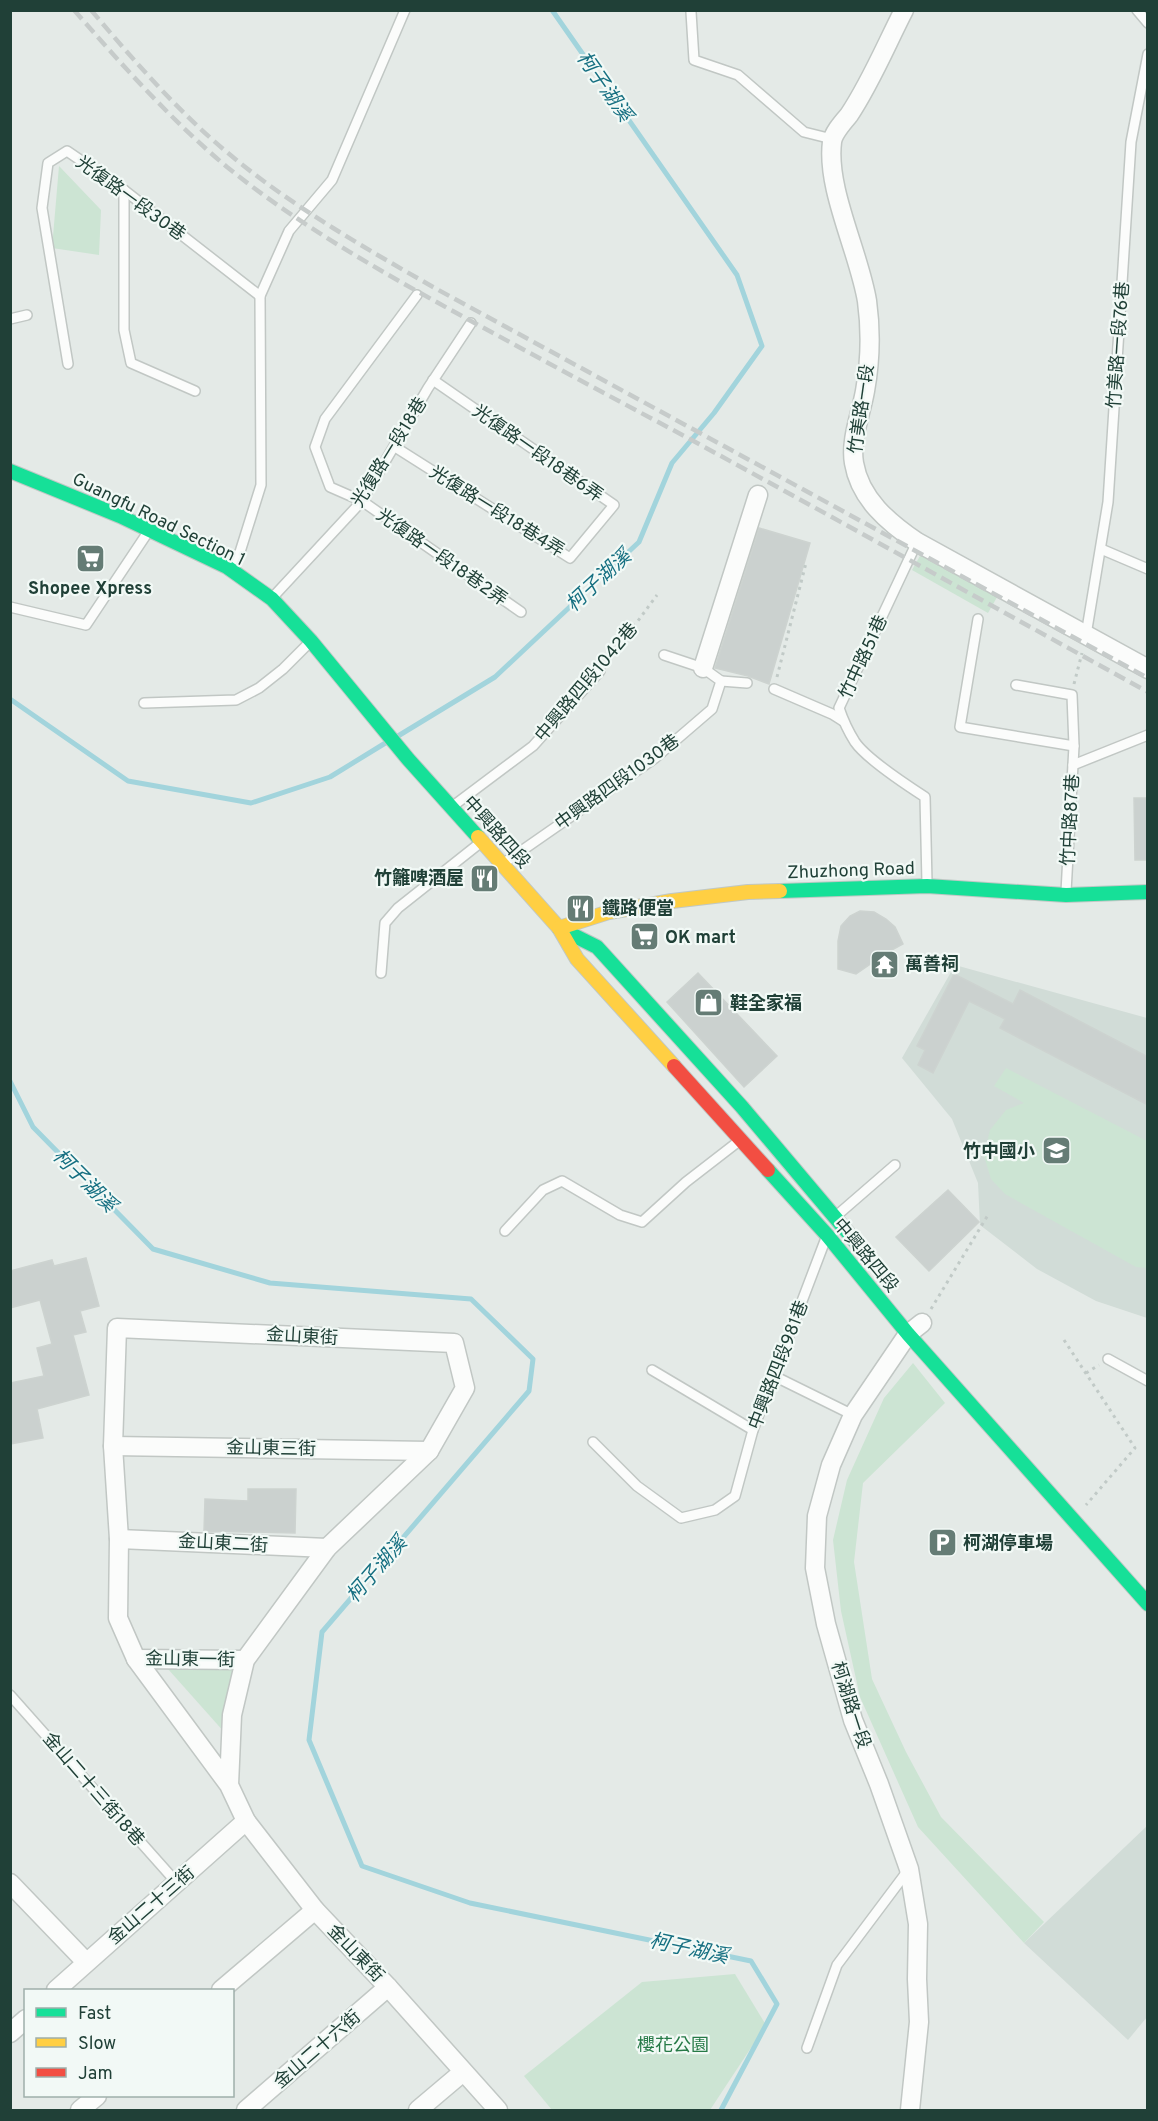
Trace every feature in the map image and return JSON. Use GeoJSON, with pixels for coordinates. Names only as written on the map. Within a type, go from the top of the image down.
{"type":"FeatureCollection","features":[{"type":"Feature","properties":{"kind":"main road","name":"Guangfu Road Section 1"},"geometry":{"type":"LineString","coordinates":[[10,471],[150,530],[227,567],[272,599],[377,722]]}},
{"type":"Feature","properties":{"kind":"main road","name":"中興路四段"},"geometry":{"type":"LineString","coordinates":[[377,722],[560,928],[577,959],[827,1235],[919,1326],[1137,1587],[1148,1604]]}},
{"type":"Feature","properties":{"kind":"main road","name":"Zhuzhong Road"},"geometry":{"type":"LineString","coordinates":[[560,928],[609,912],[726,894],[927,886],[1066,895],[1148,892]]}},
{"type":"Feature","properties":{"kind":"main road","name":"中興路四段"},"geometry":{"type":"LineString","coordinates":[[560,928],[597,947],[742,1107],[872,1261]]}},
{"type":"Feature","properties":{"kind":"street"},"geometry":{"type":"LineString","coordinates":[[832,139],[860,99],[904,10]]}},
{"type":"Feature","properties":{"kind":"street","name":"竹美路一段"},"geometry":{"type":"LineString","coordinates":[[832,139],[835,186],[867,301],[869,358],[854,446],[854,462],[858,478],[877,510],[894,526],[918,542],[1148,669]]}},
{"type":"Feature","properties":{"kind":"street"},"geometry":{"type":"LineString","coordinates":[[703,668],[758,495]]}},
{"type":"Feature","properties":{"kind":"street","name":"柯湖路一段"},"geometry":{"type":"LineString","coordinates":[[910,2110],[919,2022],[918,1924],[909,1869],[879,1784],[852,1719],[826,1624],[815,1568],[817,1516],[831,1465],[853,1415],[919,1326]]}},
{"type":"Feature","properties":{"kind":"street","name":"金山東街"},"geometry":{"type":"LineString","coordinates":[[229,1785],[232,1715],[245,1660],[327,1548],[429,1451],[465,1388],[454,1343],[117,1328],[113,1446],[119,1539],[118,1618],[136,1659],[229,1785],[246,1821],[315,1910],[388,1987],[498,2110]]}},
{"type":"Feature","properties":{"kind":"street","name":"金山東三街"},"geometry":{"type":"LineString","coordinates":[[113,1446],[429,1451]]}},
{"type":"Feature","properties":{"kind":"street","name":"金山東二街"},"geometry":{"type":"LineString","coordinates":[[119,1539],[327,1548]]}},
{"type":"Feature","properties":{"kind":"street","name":"金山東一街"},"geometry":{"type":"LineString","coordinates":[[136,1659],[245,1660]]}},
{"type":"Feature","properties":{"kind":"street","name":"金山二十三街"},"geometry":{"type":"LineString","coordinates":[[57,1989],[246,1821]]}},
{"type":"Feature","properties":{"kind":"street"},"geometry":{"type":"LineString","coordinates":[[10,1883],[86,1962]]}},
{"type":"Feature","properties":{"kind":"street"},"geometry":{"type":"LineString","coordinates":[[222,1989],[315,1910]]}},
{"type":"Feature","properties":{"kind":"street","name":"金山二十六街"},"geometry":{"type":"LineString","coordinates":[[246,2110],[388,1987]]}},
{"type":"Feature","properties":{"kind":"street"},"geometry":{"type":"LineString","coordinates":[[10,2033],[24,2021]]}},
{"type":"Feature","properties":{"kind":"street"},"geometry":{"type":"LineString","coordinates":[[418,2110],[463,2072]]}},
{"type":"Feature","properties":{"kind":"street"},"geometry":{"type":"LineString","coordinates":[[80,2110],[97,2097]]}},
{"type":"Feature","properties":{"kind":"lane"},"geometry":{"type":"LineString","coordinates":[[227,567],[240,552],[261,485],[260,296],[289,231],[332,180],[405,10]]}},
{"type":"Feature","properties":{"kind":"lane"},"geometry":{"type":"LineString","coordinates":[[1137,10],[1148,23]]}},
{"type":"Feature","properties":{"kind":"lane"},"geometry":{"type":"LineString","coordinates":[[691,12],[694,60],[738,75],[804,132],[832,139]]}},
{"type":"Feature","properties":{"kind":"lane","name":"竹美路一段76巷"},"geometry":{"type":"LineString","coordinates":[[1086,635],[1108,502],[1131,142],[1148,54]]}},
{"type":"Feature","properties":{"kind":"lane","name":"光復路一段30巷"},"geometry":{"type":"LineString","coordinates":[[68,364],[42,208],[48,163],[67,151],[124,190],[260,296]]}},
{"type":"Feature","properties":{"kind":"lane"},"geometry":{"type":"LineString","coordinates":[[124,190],[124,330],[131,363],[195,391]]}},
{"type":"Feature","properties":{"kind":"lane","name":"光復路一段18巷2弄"},"geometry":{"type":"LineString","coordinates":[[417,295],[325,419],[315,447],[330,487],[362,501],[521,612]]}},
{"type":"Feature","properties":{"kind":"lane"},"geometry":{"type":"LineString","coordinates":[[10,319],[27,315]]}},
{"type":"Feature","properties":{"kind":"lane","name":"光復路一段18巷"},"geometry":{"type":"LineString","coordinates":[[272,599],[362,501],[433,380],[471,323]]}},
{"type":"Feature","properties":{"kind":"lane","name":"光復路一段18巷6弄"},"geometry":{"type":"LineString","coordinates":[[433,380],[614,505],[592,532]]}},
{"type":"Feature","properties":{"kind":"lane","name":"光復路一段18巷4弄"},"geometry":{"type":"LineString","coordinates":[[395,447],[570,558],[592,532]]}},
{"type":"Feature","properties":{"kind":"lane"},"geometry":{"type":"LineString","coordinates":[[10,607],[86,625],[150,530]]}},
{"type":"Feature","properties":{"kind":"lane","name":"竹中路51巷"},"geometry":{"type":"LineString","coordinates":[[918,542],[839,708],[843,721],[856,743],[885,769],[925,797],[927,886]]}},
{"type":"Feature","properties":{"kind":"lane"},"geometry":{"type":"LineString","coordinates":[[1101,549],[1148,569]]}},
{"type":"Feature","properties":{"kind":"lane"},"geometry":{"type":"LineString","coordinates":[[978,619],[960,727],[1074,746]]}},
{"type":"Feature","properties":{"kind":"lane"},"geometry":{"type":"LineString","coordinates":[[144,703],[236,700],[259,688],[310,641]]}},
{"type":"Feature","properties":{"kind":"lane"},"geometry":{"type":"LineString","coordinates":[[664,655],[703,668],[721,681],[747,683]]}},
{"type":"Feature","properties":{"kind":"lane","name":"中興路四段1042巷"},"geometry":{"type":"LineString","coordinates":[[452,807],[533,746],[600,671]]}},
{"type":"Feature","properties":{"kind":"lane","name":"中興路四段1030巷"},"geometry":{"type":"LineString","coordinates":[[502,864],[655,758],[712,709],[721,681]]}},
{"type":"Feature","properties":{"kind":"lane"},"geometry":{"type":"LineString","coordinates":[[1016,685],[1072,695]]}},
{"type":"Feature","properties":{"kind":"lane"},"geometry":{"type":"LineString","coordinates":[[774,689],[843,721]]}},
{"type":"Feature","properties":{"kind":"lane","name":"竹中路87巷"},"geometry":{"type":"LineString","coordinates":[[1066,895],[1074,746],[1072,695]]}},
{"type":"Feature","properties":{"kind":"lane"},"geometry":{"type":"LineString","coordinates":[[1073,765],[1148,735]]}},
{"type":"Feature","properties":{"kind":"lane"},"geometry":{"type":"LineString","coordinates":[[381,973],[385,923],[398,908],[482,842]]}},
{"type":"Feature","properties":{"kind":"lane"},"geometry":{"type":"LineString","coordinates":[[725,1122],[742,1107]]}},
{"type":"Feature","properties":{"kind":"lane"},"geometry":{"type":"LineString","coordinates":[[506,1231],[543,1190],[562,1181],[620,1215],[642,1222],[686,1182],[741,1140]]}},
{"type":"Feature","properties":{"kind":"lane"},"geometry":{"type":"LineString","coordinates":[[836,1217],[894,1165]]}},
{"type":"Feature","properties":{"kind":"lane","name":"中興路四段981巷"},"geometry":{"type":"LineString","coordinates":[[593,1442],[637,1486],[681,1518],[716,1510],[735,1496],[753,1430],[827,1235],[836,1217]]}},
{"type":"Feature","properties":{"kind":"lane"},"geometry":{"type":"LineString","coordinates":[[1108,1359],[1148,1381]]}},
{"type":"Feature","properties":{"kind":"lane"},"geometry":{"type":"LineString","coordinates":[[652,1370],[753,1430]]}},
{"type":"Feature","properties":{"kind":"lane"},"geometry":{"type":"LineString","coordinates":[[774,1376],[853,1415]]}},
{"type":"Feature","properties":{"kind":"lane","name":"金山二十三街18巷"},"geometry":{"type":"LineString","coordinates":[[10,1695],[177,1883]]}},
{"type":"Feature","properties":{"kind":"lane"},"geometry":{"type":"LineString","coordinates":[[807,2048],[837,1965],[909,1869]]}},
{"type":"Feature","properties":{"kind":"path"},"geometry":{"type":"LineString","coordinates":[[774,689],[806,563]]}},
{"type":"Feature","properties":{"kind":"path","name":"中興路四段1042巷"},"geometry":{"type":"LineString","coordinates":[[600,671],[657,595]]}},
{"type":"Feature","properties":{"kind":"path"},"geometry":{"type":"LineString","coordinates":[[1072,695],[1086,635]]}},
{"type":"Feature","properties":{"kind":"path"},"geometry":{"type":"LineString","coordinates":[[919,1326],[988,1215]]}},
{"type":"Feature","properties":{"kind":"path"},"geometry":{"type":"LineString","coordinates":[[1064,1340],[1135,1448],[1083,1509]]}},
{"type":"Feature","properties":{"kind":"shaded area","name":"竹中國小"},"geometry":{"type":"Polygon","coordinates":[[[955,965],[1147,1018],[1147,1318],[1096,1301],[1037,1269],[980,1225],[978,1183],[952,1119],[902,1058],[955,965]]]}},
{"type":"Feature","properties":{"kind":"shaded area"},"geometry":{"type":"Polygon","coordinates":[[[1147,1826],[1147,2017],[1128,2040],[1024,1943],[1147,1826]]]}},
{"type":"Feature","properties":{"kind":"green space"},"geometry":{"type":"Polygon","coordinates":[[[59,166],[101,210],[99,255],[52,248],[59,166]]]}},
{"type":"Feature","properties":{"kind":"green space"},"geometry":{"type":"Polygon","coordinates":[[[929,540],[1005,583],[988,613],[912,570],[929,540]]]}},
{"type":"Feature","properties":{"kind":"green space"},"geometry":{"type":"Polygon","coordinates":[[[1006,1068],[1147,1141],[1147,1268],[1136,1267],[1005,1194],[991,1179],[984,1156],[990,1130],[1006,1110],[1024,1103],[994,1086],[1006,1068]]]}},
{"type":"Feature","properties":{"kind":"green space"},"geometry":{"type":"Polygon","coordinates":[[[913,1363],[945,1403],[863,1483],[854,1562],[872,1679],[906,1752],[941,1817],[1044,1922],[1024,1943],[918,1827],[860,1697],[841,1611],[833,1540],[847,1480],[884,1398],[913,1363]]]}},
{"type":"Feature","properties":{"kind":"green space"},"geometry":{"type":"Polygon","coordinates":[[[238,1665],[225,1733],[168,1669],[238,1665]]]}},
{"type":"Feature","properties":{"kind":"green space","name":"櫻花公園"},"geometry":{"type":"Polygon","coordinates":[[[735,1974],[766,2025],[710,2110],[552,2110],[524,2076],[642,1982],[735,1974]]]}},
{"type":"Feature","properties":{"kind":"building"},"geometry":{"type":"Polygon","coordinates":[[[759,528],[810,543],[769,684],[715,668],[759,528]]]}},
{"type":"Feature","properties":{"kind":"building"},"geometry":{"type":"Polygon","coordinates":[[[1134,798],[1148,798],[1148,860],[1135,860],[1134,798]]]}},
{"type":"Feature","properties":{"kind":"building"},"geometry":{"type":"Polygon","coordinates":[[[860,911],[874,912],[886,919],[895,927],[903,944],[888,952],[897,965],[881,976],[872,963],[856,974],[838,969],[838,941],[841,926],[850,916],[860,911]]]}},
{"type":"Feature","properties":{"kind":"building"},"geometry":{"type":"Polygon","coordinates":[[[698,973],[777,1056],[744,1087],[667,1002],[698,973]]]}},
{"type":"Feature","properties":{"kind":"building"},"geometry":{"type":"Polygon","coordinates":[[[954,974],[1013,1004],[1020,990],[1148,1057],[1148,1105],[1000,1028],[1005,1019],[969,1001],[933,1073],[918,1065],[925,1050],[917,1046],[954,974]]]}},
{"type":"Feature","properties":{"kind":"building"},"geometry":{"type":"Polygon","coordinates":[[[948,1190],[979,1222],[929,1271],[896,1237],[948,1190]]]}},
{"type":"Feature","properties":{"kind":"building"},"geometry":{"type":"Polygon","coordinates":[[[86,1258],[99,1306],[80,1311],[86,1332],[73,1335],[89,1395],[37,1409],[43,1438],[10,1444],[10,1383],[44,1376],[37,1348],[52,1344],[40,1300],[10,1308],[10,1271],[52,1260],[54,1266],[86,1258]]]}},
{"type":"Feature","properties":{"kind":"building"},"geometry":{"type":"Polygon","coordinates":[[[248,1489],[296,1489],[295,1533],[204,1531],[205,1499],[248,1501],[248,1489]]]}},
{"type":"Feature","properties":{"kind":"waterway","name":"柯子湖溪"},"geometry":{"type":"LineString","coordinates":[[398,736],[495,677],[639,542],[672,463],[714,413],[762,346],[737,275],[552,10]]}},
{"type":"Feature","properties":{"kind":"waterway","name":"柯子湖溪"},"geometry":{"type":"LineString","coordinates":[[10,699],[128,781],[251,803],[330,777],[387,742]]}},
{"type":"Feature","properties":{"kind":"waterway","name":"柯子湖溪"},"geometry":{"type":"LineString","coordinates":[[10,1081],[33,1127],[153,1249],[270,1283],[471,1299],[533,1359],[529,1391],[322,1632],[309,1740],[362,1866],[470,1903],[751,1961],[777,2004],[721,2110]]}},
{"type":"Feature","properties":{"kind":"railway"},"geometry":{"type":"LineString","coordinates":[[74,10],[110,51],[206,149],[255,189],[315,230],[439,304],[734,463],[1148,692]]}},
{"type":"Feature","properties":{"kind":"railway"},"geometry":{"type":"LineString","coordinates":[[91,10],[160,88],[214,141],[281,194],[331,227],[433,287],[1148,678]]}},
{"type":"Feature","properties":{"kind":"traffic: fast"},"geometry":{"type":"LineString","coordinates":[[10,471],[120,516],[227,567],[272,599],[311,641],[408,759],[478,837]]}},
{"type":"Feature","properties":{"kind":"traffic: fast"},"geometry":{"type":"LineString","coordinates":[[780,891],[927,886],[1066,895],[1148,892]]}},
{"type":"Feature","properties":{"kind":"traffic: fast"},"geometry":{"type":"LineString","coordinates":[[559,928],[597,947],[742,1107],[860,1247]]}},
{"type":"Feature","properties":{"kind":"traffic: fast"},"geometry":{"type":"LineString","coordinates":[[768,1170],[827,1235],[908,1334],[1148,1604]]}},
{"type":"Feature","properties":{"kind":"traffic: slow"},"geometry":{"type":"LineString","coordinates":[[478,837],[559,928],[577,959],[674,1066]]}},
{"type":"Feature","properties":{"kind":"traffic: slow"},"geometry":{"type":"LineString","coordinates":[[559,928],[609,912],[672,901],[748,892],[780,891]]}},
{"type":"Feature","properties":{"kind":"traffic: jam"},"geometry":{"type":"LineString","coordinates":[[674,1066],[768,1170]]}},
{"type":"Feature","properties":{"kind":"place","name":"Shopee Xpress"},"geometry":{"type":"Point","coordinates":[90,559]}},
{"type":"Feature","properties":{"kind":"place","name":"竹籬啤酒屋"},"geometry":{"type":"Point","coordinates":[485,878]}},
{"type":"Feature","properties":{"kind":"place","name":"鐵路便當"},"geometry":{"type":"Point","coordinates":[581,908]}},
{"type":"Feature","properties":{"kind":"place","name":"OK mart"},"geometry":{"type":"Point","coordinates":[644,937]}},
{"type":"Feature","properties":{"kind":"place","name":"萬善祠"},"geometry":{"type":"Point","coordinates":[884,964]}},
{"type":"Feature","properties":{"kind":"place","name":"鞋全家福"},"geometry":{"type":"Point","coordinates":[709,1003]}},
{"type":"Feature","properties":{"kind":"place","name":"竹中國小"},"geometry":{"type":"Point","coordinates":[1056,1151]}},
{"type":"Feature","properties":{"kind":"place","name":"柯湖停車場"},"geometry":{"type":"Point","coordinates":[942,1543]}}]}
